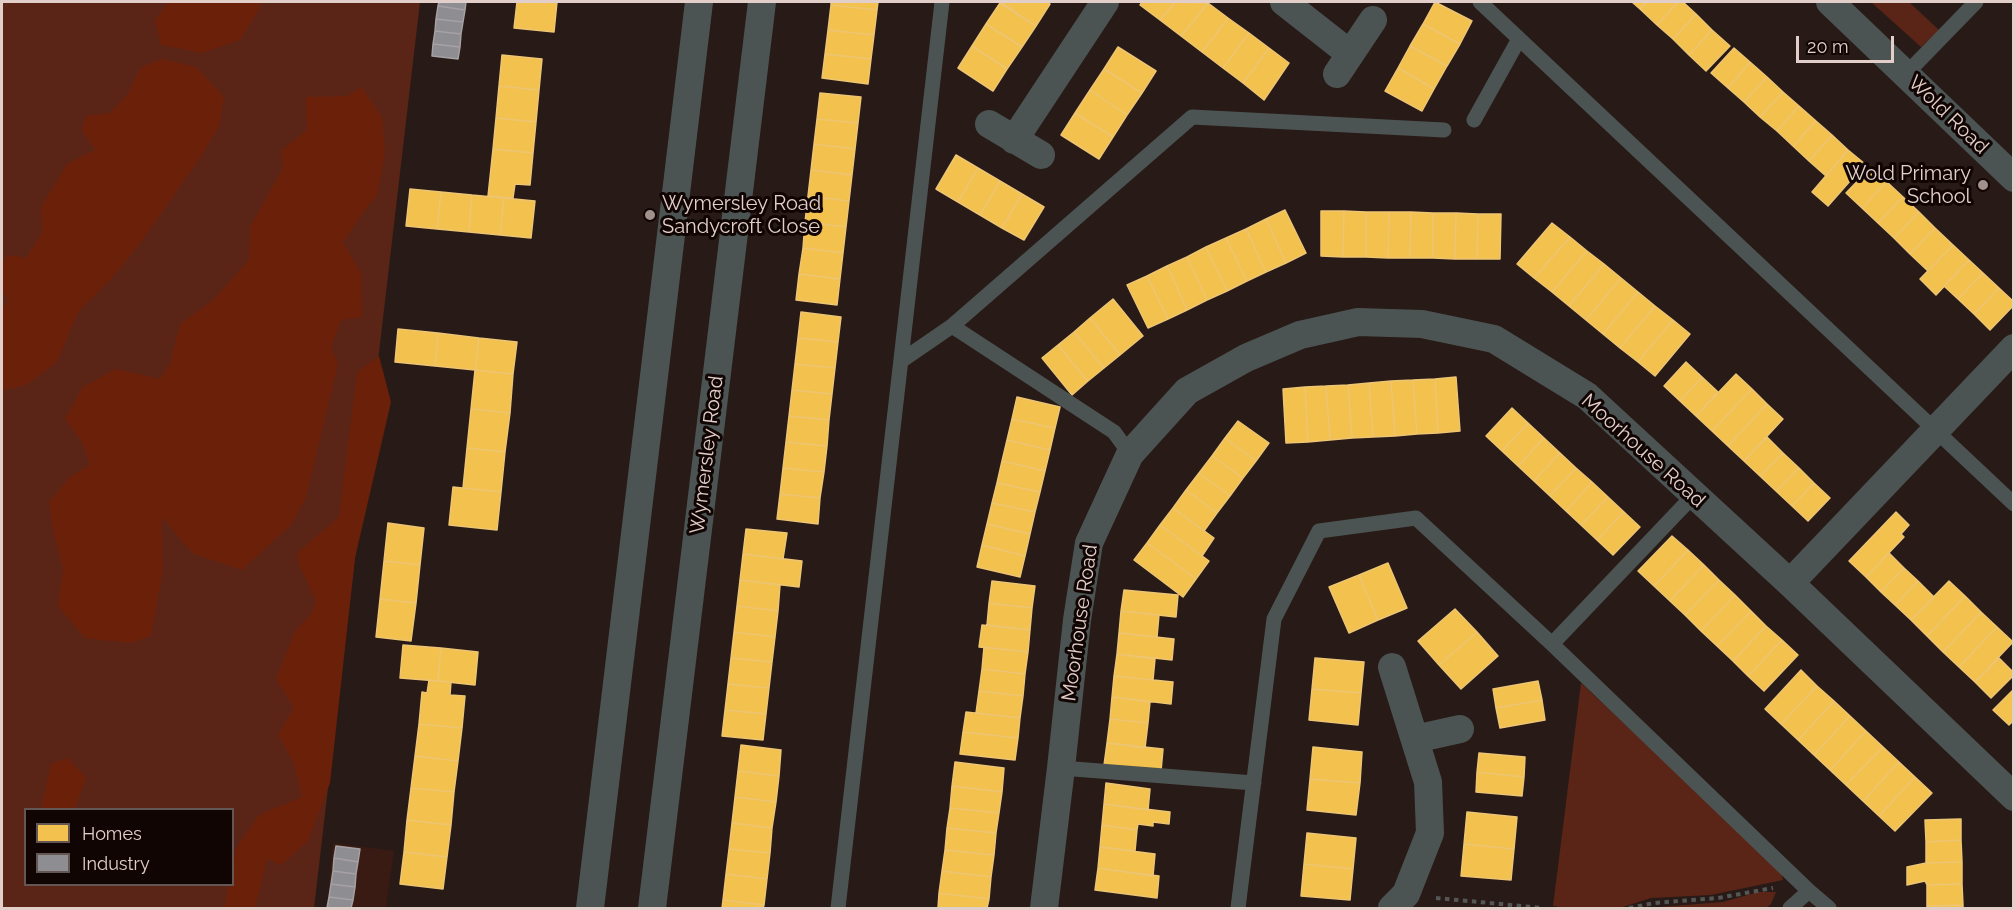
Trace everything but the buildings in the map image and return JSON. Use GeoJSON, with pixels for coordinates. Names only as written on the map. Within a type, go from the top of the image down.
{"type":"FeatureCollection","features":[{"type":"Feature","properties":{"kind":"street"},"geometry":{"type":"LineString","coordinates":[[590,909],[699,2]]}},
{"type":"Feature","properties":{"kind":"street","name":"Wymersley Road"},"geometry":{"type":"LineString","coordinates":[[652,909],[762,2]]}},
{"type":"Feature","properties":{"kind":"street"},"geometry":{"type":"LineString","coordinates":[[1014,140],[1105,2]]}},
{"type":"Feature","properties":{"kind":"street"},"geometry":{"type":"LineString","coordinates":[[1284,2],[1343,64],[1373,20]]}},
{"type":"Feature","properties":{"kind":"street","name":"Wold Road"},"geometry":{"type":"LineString","coordinates":[[1830,2],[2013,178]]}},
{"type":"Feature","properties":{"kind":"street"},"geometry":{"type":"LineString","coordinates":[[989,124],[1041,155]]}},
{"type":"Feature","properties":{"kind":"street","name":"Moorhouse Road"},"geometry":{"type":"LineString","coordinates":[[1044,909],[1077,620],[1089,543],[1130,454],[1187,391],[1246,358],[1300,335],[1358,322],[1422,324],[1494,339],[1587,396],[1790,583],[2013,797]]}},
{"type":"Feature","properties":{"kind":"street"},"geometry":{"type":"LineString","coordinates":[[1790,583],[2013,348]]}},
{"type":"Feature","properties":{"kind":"street"},"geometry":{"type":"LineString","coordinates":[[1392,667],[1428,782],[1431,833],[1399,902]]}},
{"type":"Feature","properties":{"kind":"street"},"geometry":{"type":"LineString","coordinates":[[1415,739],[1460,729]]}},
{"type":"Feature","properties":{"kind":"lane"},"geometry":{"type":"LineString","coordinates":[[838,909],[942,2]]}},
{"type":"Feature","properties":{"kind":"lane"},"geometry":{"type":"LineString","coordinates":[[1480,2],[2013,504]]}},
{"type":"Feature","properties":{"kind":"lane"},"geometry":{"type":"LineString","coordinates":[[1906,74],[1976,2]]}},
{"type":"Feature","properties":{"kind":"lane"},"geometry":{"type":"LineString","coordinates":[[1474,120],[1519,39]]}},
{"type":"Feature","properties":{"kind":"lane"},"geometry":{"type":"LineString","coordinates":[[901,361],[952,326],[1192,117],[1444,130]]}},
{"type":"Feature","properties":{"kind":"lane"},"geometry":{"type":"LineString","coordinates":[[952,326],[1114,432],[1130,454]]}},
{"type":"Feature","properties":{"kind":"lane"},"geometry":{"type":"LineString","coordinates":[[1552,644],[1693,496]]}},
{"type":"Feature","properties":{"kind":"lane"},"geometry":{"type":"LineString","coordinates":[[1238,909],[1274,619],[1319,531],[1416,518],[1552,644],[1829,909]]}},
{"type":"Feature","properties":{"kind":"lane"},"geometry":{"type":"LineString","coordinates":[[1061,768],[1254,783]]}},
{"type":"Feature","properties":{"kind":"lane"},"geometry":{"type":"LineString","coordinates":[[1790,909],[1809,891]]}},
{"type":"Feature","properties":{"kind":"path"},"geometry":{"type":"LineString","coordinates":[[1629,909],[1654,903],[1718,898],[1776,887],[1809,891]]}},
{"type":"Feature","properties":{"kind":"path"},"geometry":{"type":"LineString","coordinates":[[1399,902],[1543,909]]}},
{"type":"Feature","properties":{"kind":"shaded area"},"geometry":{"type":"Polygon","coordinates":[[[2,2],[420,2],[314,908],[2,908],[2,2]]]}},
{"type":"Feature","properties":{"kind":"shaded area"},"geometry":{"type":"Polygon","coordinates":[[[169,2],[260,2],[259,9],[240,40],[202,53],[161,45],[155,20],[169,2]]]}},
{"type":"Feature","properties":{"kind":"shaded area"},"geometry":{"type":"Polygon","coordinates":[[[1871,2],[1909,2],[1939,30],[1921,47],[1871,2]]]}},
{"type":"Feature","properties":{"kind":"shaded area"},"geometry":{"type":"Polygon","coordinates":[[[162,59],[196,67],[224,97],[219,126],[200,158],[139,245],[110,280],[78,312],[57,362],[28,384],[2,391],[2,309],[8,301],[2,290],[2,262],[8,255],[26,258],[42,233],[41,207],[67,164],[95,150],[82,130],[86,116],[110,113],[127,95],[141,67],[162,59]]]}},
{"type":"Feature","properties":{"kind":"shaded area"},"geometry":{"type":"Polygon","coordinates":[[[361,87],[382,117],[385,153],[377,195],[343,242],[361,273],[362,317],[341,320],[331,347],[338,364],[306,497],[291,525],[242,570],[194,554],[162,517],[163,570],[151,636],[130,643],[85,638],[58,606],[63,568],[53,531],[49,502],[71,476],[90,465],[82,442],[65,419],[83,387],[116,369],[160,379],[170,364],[180,324],[212,301],[249,260],[250,227],[283,168],[281,151],[307,130],[306,97],[348,96],[361,87]]]}},
{"type":"Feature","properties":{"kind":"shaded area"},"geometry":{"type":"Polygon","coordinates":[[[379,356],[391,402],[355,558],[330,783],[308,841],[281,865],[267,859],[255,908],[224,908],[229,886],[234,886],[235,850],[259,815],[302,797],[294,764],[278,734],[294,708],[276,679],[295,631],[311,614],[316,601],[299,565],[297,553],[339,517],[357,372],[379,356]]]}},
{"type":"Feature","properties":{"kind":"shaded area"},"geometry":{"type":"Polygon","coordinates":[[[1581,683],[1780,870],[1783,880],[1711,895],[1651,898],[1623,907],[1553,906],[1581,683]]]}},
{"type":"Feature","properties":{"kind":"shaded area"},"geometry":{"type":"Polygon","coordinates":[[[67,758],[86,777],[75,808],[41,808],[51,764],[67,758]]]}},
{"type":"Feature","properties":{"kind":"shaded area"},"geometry":{"type":"Polygon","coordinates":[[[333,843],[394,851],[386,908],[327,908],[333,843]]]}},
{"type":"Feature","properties":{"kind":"shaded area"},"geometry":{"type":"Polygon","coordinates":[[[1758,892],[1776,892],[1771,904],[1766,908],[1648,908],[1723,902],[1758,892]]]}},
{"type":"Feature","properties":{"kind":"place","name":"Wold Primary School"},"geometry":{"type":"Point","coordinates":[1983,185]}},
{"type":"Feature","properties":{"kind":"place","name":"Wymersley Road Sandycroft Close"},"geometry":{"type":"Point","coordinates":[650,215]}}]}
